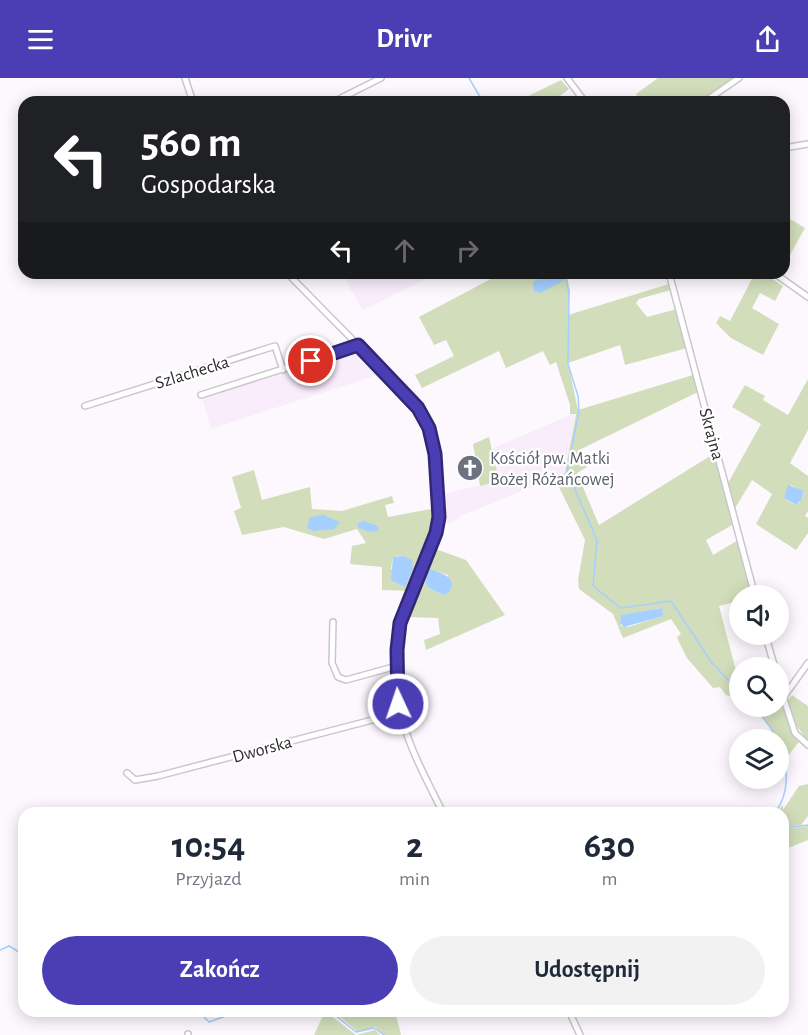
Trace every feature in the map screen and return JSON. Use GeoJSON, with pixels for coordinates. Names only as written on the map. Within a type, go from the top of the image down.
{"type":"FeatureCollection","features":[{"type":"Feature","properties":{"kind":"street"},"geometry":{"type":"LineString","coordinates":[[185,78],[191,96]]}},
{"type":"Feature","properties":{"kind":"street"},"geometry":{"type":"LineString","coordinates":[[345,96],[381,78]]}},
{"type":"Feature","properties":{"kind":"street"},"geometry":{"type":"LineString","coordinates":[[568,78],[581,96]]}},
{"type":"Feature","properties":{"kind":"street"},"geometry":{"type":"LineString","coordinates":[[713,96],[739,78]]}},
{"type":"Feature","properties":{"kind":"street"},"geometry":{"type":"LineString","coordinates":[[790,147],[808,144]]}},
{"type":"Feature","properties":{"kind":"street"},"geometry":{"type":"LineString","coordinates":[[293,279],[415,404],[427,423],[434,446],[440,501],[438,521],[402,614],[397,639],[396,666],[399,713],[409,743],[440,807]]}},
{"type":"Feature","properties":{"kind":"street","name":"Skrajna"},"geometry":{"type":"LineString","coordinates":[[671,279],[752,585]]}},
{"type":"Feature","properties":{"kind":"street"},"geometry":{"type":"LineString","coordinates":[[782,279],[808,297]]}},
{"type":"Feature","properties":{"kind":"street"},"geometry":{"type":"LineString","coordinates":[[201,394],[358,345]]}},
{"type":"Feature","properties":{"kind":"street","name":"Szlachecka"},"geometry":{"type":"LineString","coordinates":[[85,406],[275,346],[282,370]]}},
{"type":"Feature","properties":{"kind":"street"},"geometry":{"type":"LineString","coordinates":[[333,622],[332,663],[338,677],[351,679],[396,666]]}},
{"type":"Feature","properties":{"kind":"street"},"geometry":{"type":"LineString","coordinates":[[789,690],[808,663]]}},
{"type":"Feature","properties":{"kind":"street","name":"Dworska"},"geometry":{"type":"LineString","coordinates":[[127,773],[135,780],[158,776],[399,713]]}},
{"type":"Feature","properties":{"kind":"street"},"geometry":{"type":"LineString","coordinates":[[789,716],[795,733],[808,745]]}},
{"type":"Feature","properties":{"kind":"street"},"geometry":{"type":"LineString","coordinates":[[572,1017],[580,1035]]}},
{"type":"Feature","properties":{"kind":"shaded area"},"geometry":{"type":"Polygon","coordinates":[[[350,279],[426,279],[363,310],[346,281],[350,279]]]}},
{"type":"Feature","properties":{"kind":"shaded area"},"geometry":{"type":"Polygon","coordinates":[[[353,345],[380,374],[211,429],[201,395],[353,345]]]}},
{"type":"Feature","properties":{"kind":"shaded area"},"geometry":{"type":"Polygon","coordinates":[[[575,413],[566,473],[461,516],[454,522],[442,524],[443,494],[498,481],[491,449],[575,413]]]}},
{"type":"Feature","properties":{"kind":"green space"},"geometry":{"type":"Polygon","coordinates":[[[658,78],[734,78],[707,96],[638,96],[636,94],[658,78]]]}},
{"type":"Feature","properties":{"kind":"green space"},"geometry":{"type":"Polygon","coordinates":[[[561,80],[569,89],[560,96],[528,96],[561,80]]]}},
{"type":"Feature","properties":{"kind":"green space"},"geometry":{"type":"Polygon","coordinates":[[[790,219],[805,228],[790,255],[790,219]]]}},
{"type":"Feature","properties":{"kind":"green space"},"geometry":{"type":"Polygon","coordinates":[[[491,279],[567,279],[570,290],[568,315],[669,284],[671,290],[639,299],[636,303],[647,317],[677,309],[687,348],[625,365],[620,345],[568,363],[578,410],[693,375],[698,392],[577,451],[587,467],[577,473],[599,525],[715,453],[724,486],[728,483],[761,424],[732,407],[745,385],[765,396],[763,400],[788,415],[808,379],[808,430],[790,463],[808,476],[808,511],[805,516],[808,518],[808,533],[796,550],[756,524],[772,494],[752,480],[734,510],[734,524],[706,540],[713,555],[738,540],[749,585],[729,585],[729,604],[719,606],[732,657],[729,657],[729,696],[720,687],[713,688],[687,658],[677,637],[681,634],[671,619],[623,638],[613,614],[579,589],[578,580],[585,540],[555,479],[565,473],[576,414],[570,414],[570,405],[556,362],[550,365],[543,351],[506,368],[499,351],[422,388],[415,375],[454,356],[446,340],[434,345],[419,317],[491,279]],[[791,485],[784,498],[793,504],[799,503],[804,493],[791,485]],[[661,608],[621,616],[621,626],[628,627],[662,616],[661,608]]]}},
{"type":"Feature","properties":{"kind":"green space"},"geometry":{"type":"Polygon","coordinates":[[[752,279],[773,279],[783,286],[775,301],[760,293],[752,308],[779,324],[763,355],[731,338],[716,323],[720,316],[730,321],[752,279]]]}},
{"type":"Feature","properties":{"kind":"green space"},"geometry":{"type":"Polygon","coordinates":[[[489,437],[499,481],[480,486],[473,444],[489,437]]]}},
{"type":"Feature","properties":{"kind":"green space"},"geometry":{"type":"Polygon","coordinates":[[[254,470],[262,500],[310,487],[312,509],[342,511],[392,496],[394,503],[385,505],[388,517],[436,508],[434,525],[408,591],[382,590],[382,567],[350,564],[352,546],[366,543],[357,529],[324,539],[284,527],[242,535],[234,511],[241,508],[232,477],[254,470]],[[404,556],[393,557],[391,569],[411,571],[411,560],[404,556]]]}},
{"type":"Feature","properties":{"kind":"green space"},"geometry":{"type":"Polygon","coordinates":[[[433,548],[466,560],[505,615],[426,650],[424,640],[440,634],[438,618],[405,617],[433,548]],[[431,569],[427,570],[424,576],[427,587],[443,595],[448,593],[448,575],[431,569]]]}},
{"type":"Feature","properties":{"kind":"green space"},"geometry":{"type":"Polygon","coordinates":[[[792,695],[808,706],[808,741],[792,720],[789,698],[792,695]]]}},
{"type":"Feature","properties":{"kind":"green space"},"geometry":{"type":"Polygon","coordinates":[[[762,717],[788,717],[790,723],[802,738],[789,755],[789,729],[771,729],[762,717]]]}},
{"type":"Feature","properties":{"kind":"green space"},"geometry":{"type":"Polygon","coordinates":[[[808,784],[808,816],[801,825],[789,826],[789,807],[785,807],[799,786],[808,784]]]}},
{"type":"Feature","properties":{"kind":"green space"},"geometry":{"type":"Polygon","coordinates":[[[808,826],[808,840],[789,848],[789,828],[808,826]]]}},
{"type":"Feature","properties":{"kind":"green space"},"geometry":{"type":"Polygon","coordinates":[[[322,1017],[333,1017],[356,1035],[314,1035],[322,1017]]]}},
{"type":"Feature","properties":{"kind":"green space"},"geometry":{"type":"Polygon","coordinates":[[[340,1017],[396,1017],[401,1035],[383,1035],[375,1027],[358,1032],[340,1017]]]}},
{"type":"Feature","properties":{"kind":"green space"},"geometry":{"type":"Polygon","coordinates":[[[375,1030],[380,1035],[356,1035],[375,1030]]]}},
{"type":"Feature","properties":{"kind":"water"},"geometry":{"type":"Polygon","coordinates":[[[539,279],[565,280],[540,293],[534,291],[533,282],[539,279]]]}},
{"type":"Feature","properties":{"kind":"water"},"geometry":{"type":"Polygon","coordinates":[[[788,485],[804,491],[801,500],[796,505],[784,498],[788,485]]]}},
{"type":"Feature","properties":{"kind":"water"},"geometry":{"type":"Polygon","coordinates":[[[324,515],[340,522],[334,529],[314,531],[307,528],[310,517],[324,515]]]}},
{"type":"Feature","properties":{"kind":"water"},"geometry":{"type":"Polygon","coordinates":[[[364,521],[378,526],[378,531],[370,532],[358,528],[358,523],[364,521]]]}},
{"type":"Feature","properties":{"kind":"water"},"geometry":{"type":"Polygon","coordinates":[[[404,556],[412,560],[413,569],[405,587],[391,580],[393,557],[404,556]]]}},
{"type":"Feature","properties":{"kind":"water"},"geometry":{"type":"Polygon","coordinates":[[[431,569],[451,580],[452,584],[448,593],[443,595],[427,587],[424,576],[427,570],[431,569]]]}},
{"type":"Feature","properties":{"kind":"water"},"geometry":{"type":"Polygon","coordinates":[[[662,608],[663,616],[624,627],[620,623],[621,615],[662,608]]]}},
{"type":"Feature","properties":{"kind":"waterway"},"geometry":{"type":"LineString","coordinates":[[469,78],[480,96]]}},
{"type":"Feature","properties":{"kind":"waterway"},"geometry":{"type":"LineString","coordinates":[[566,279],[569,293],[568,364],[578,396],[579,411],[567,471],[597,540],[593,586],[621,608],[671,601],[712,663],[729,681]]}},
{"type":"Feature","properties":{"kind":"waterway"},"geometry":{"type":"LineString","coordinates":[[762,717],[771,729]]}},
{"type":"Feature","properties":{"kind":"waterway"},"geometry":{"type":"LineString","coordinates":[[779,807],[785,789]]}},
{"type":"Feature","properties":{"kind":"waterway"},"geometry":{"type":"LineString","coordinates":[[789,827],[808,825]]}},
{"type":"Feature","properties":{"kind":"waterway"},"geometry":{"type":"LineString","coordinates":[[0,950],[9,946],[18,951]]}},
{"type":"Feature","properties":{"kind":"waterway"},"geometry":{"type":"LineString","coordinates":[[204,1017],[209,1022],[223,1017]]}},
{"type":"Feature","properties":{"kind":"waterway"},"geometry":{"type":"LineString","coordinates":[[337,1017],[356,1032],[374,1028],[384,1035]]}},
{"type":"Feature","properties":{"kind":"place","name":"Kościół pw. Matki Bożej Różańcowej"},"geometry":{"type":"Point","coordinates":[470,468]}},
{"type":"Feature","properties":{"kind":"route"},"geometry":{"type":"LineString","coordinates":[[311,361],[355,348],[358,345],[415,404],[422,413],[432,437],[438,482],[439,517],[436,533],[400,623],[397,650],[398,704]]}}]}
